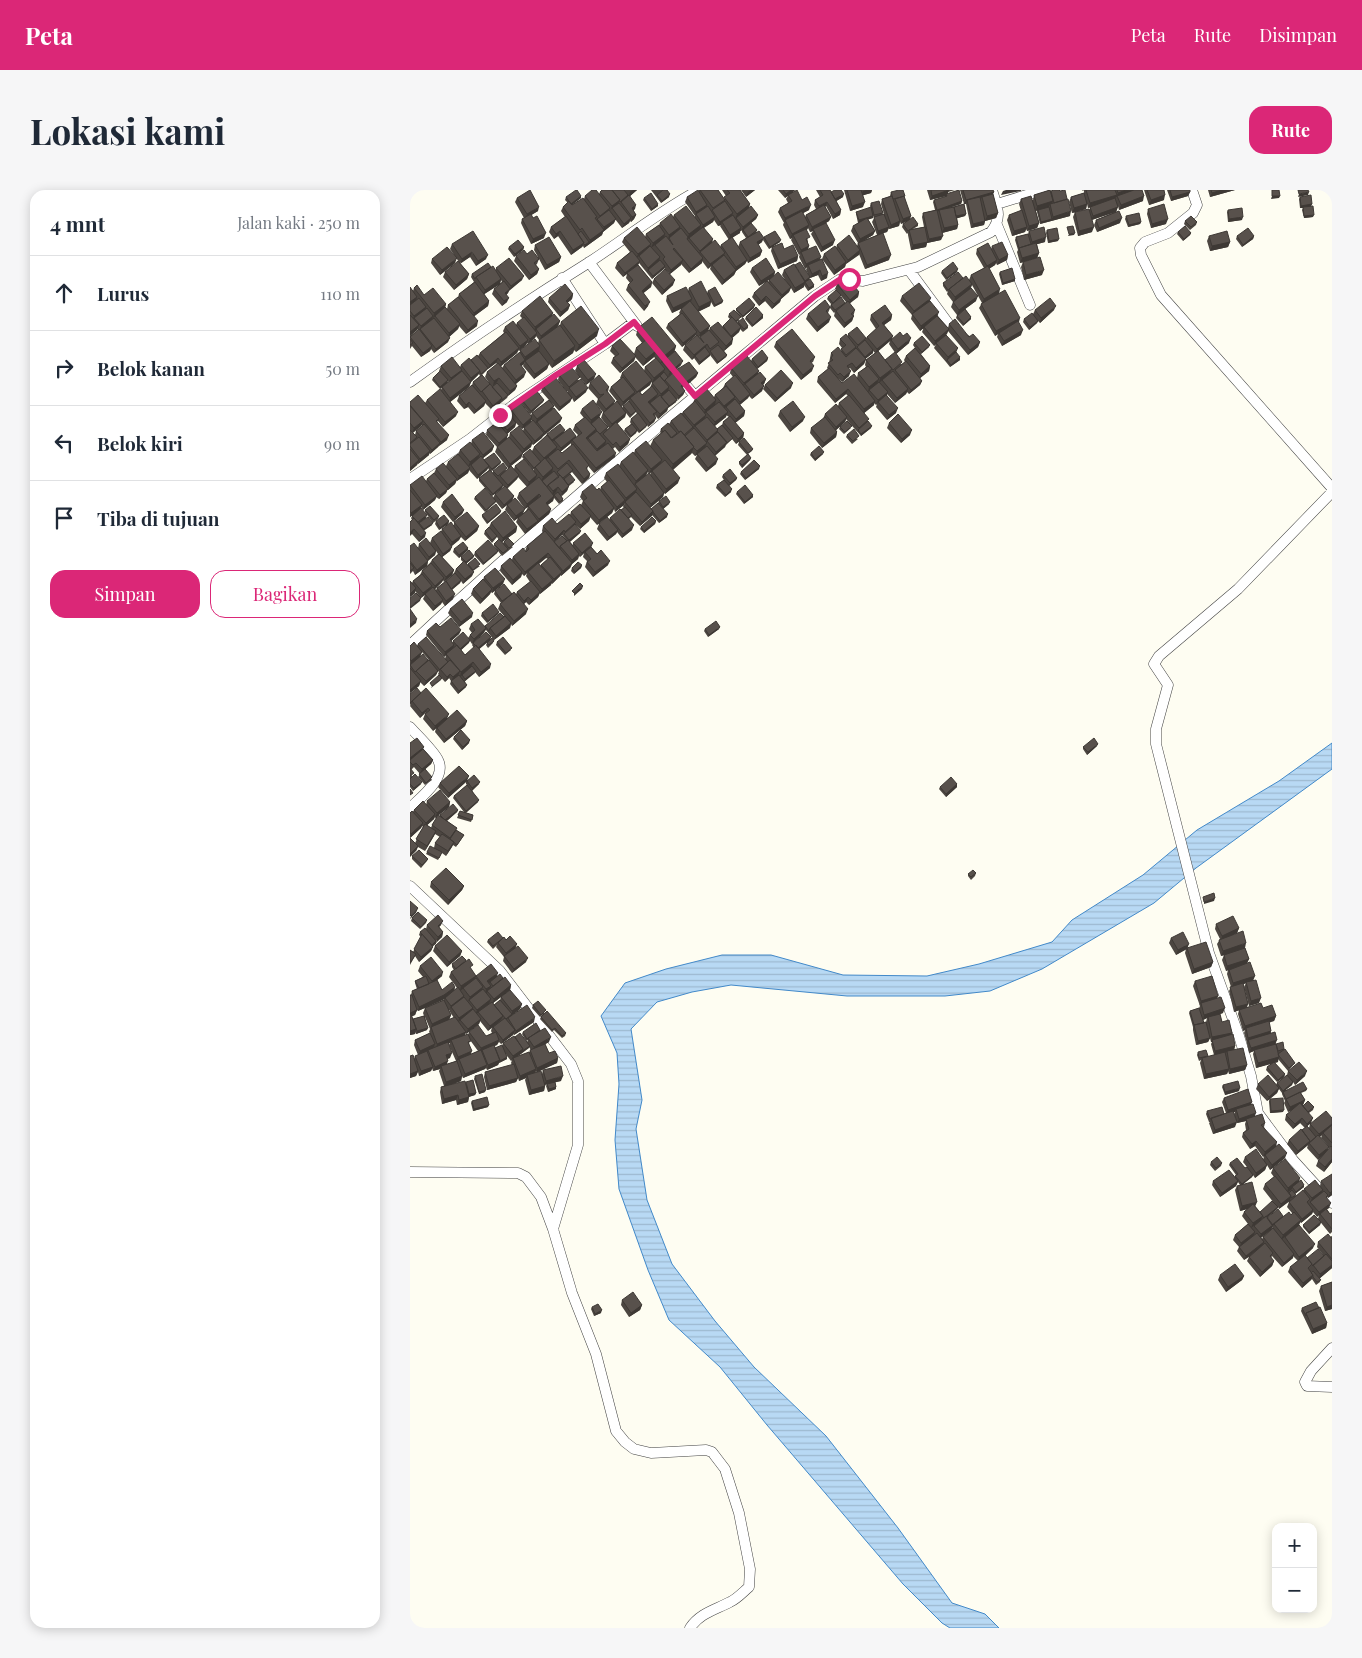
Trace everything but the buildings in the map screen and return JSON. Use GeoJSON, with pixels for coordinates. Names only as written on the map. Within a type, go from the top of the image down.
{"type":"FeatureCollection","features":[{"type":"Feature","properties":{"kind":"street"},"geometry":{"type":"LineString","coordinates":[[410,382],[562,278],[589,262],[677,202],[699,190]]}},
{"type":"Feature","properties":{"kind":"street"},"geometry":{"type":"LineString","coordinates":[[992,190],[999,211],[997,225],[1030,305]]}},
{"type":"Feature","properties":{"kind":"street"},"geometry":{"type":"LineString","coordinates":[[996,204],[1043,190]]}},
{"type":"Feature","properties":{"kind":"street"},"geometry":{"type":"LineString","coordinates":[[1192,190],[1197,205],[1193,213],[1168,234],[1145,242],[1140,248],[1140,255],[1161,295],[1332,490],[1238,589],[1155,660],[1156,668],[1168,685],[1155,736],[1209,953],[1239,1036],[1251,1076],[1258,1113],[1293,1160],[1332,1203]]}},
{"type":"Feature","properties":{"kind":"street"},"geometry":{"type":"LineString","coordinates":[[410,645],[590,484],[815,296],[829,286],[845,279],[863,281],[918,267],[942,254],[982,237],[991,232],[997,225]]}},
{"type":"Feature","properties":{"kind":"street"},"geometry":{"type":"LineString","coordinates":[[589,262],[643,333]]}},
{"type":"Feature","properties":{"kind":"street"},"geometry":{"type":"LineString","coordinates":[[909,270],[948,323]]}},
{"type":"Feature","properties":{"kind":"street"},"geometry":{"type":"LineString","coordinates":[[562,278],[605,344]]}},
{"type":"Feature","properties":{"kind":"street"},"geometry":{"type":"LineString","coordinates":[[410,479],[470,439],[516,403],[605,344],[634,322]]}},
{"type":"Feature","properties":{"kind":"street"},"geometry":{"type":"LineString","coordinates":[[672,367],[695,396]]}},
{"type":"Feature","properties":{"kind":"street"},"geometry":{"type":"LineString","coordinates":[[410,727],[438,759],[440,769],[437,779],[410,808]]}},
{"type":"Feature","properties":{"kind":"street"},"geometry":{"type":"LineString","coordinates":[[410,886],[500,971],[571,1064],[578,1080],[578,1145],[553,1229]]}},
{"type":"Feature","properties":{"kind":"street"},"geometry":{"type":"LineString","coordinates":[[410,1172],[518,1173],[526,1177],[541,1196],[553,1229],[572,1293],[596,1354],[616,1431],[625,1442],[634,1448],[651,1453],[706,1450],[712,1452],[725,1469],[739,1513],[751,1577],[750,1586],[732,1602],[702,1615],[694,1621],[690,1628]]}},
{"type":"Feature","properties":{"kind":"street"},"geometry":{"type":"LineString","coordinates":[[1332,1348],[1311,1371],[1305,1382],[1307,1386],[1332,1387]]}},
{"type":"Feature","properties":{"kind":"water"},"geometry":{"type":"Polygon","coordinates":[[[1332,743],[1332,769],[1196,868],[1154,903],[1042,969],[990,991],[945,996],[847,996],[731,985],[692,992],[657,1002],[631,1029],[642,1100],[636,1129],[647,1200],[672,1264],[715,1321],[754,1367],[826,1436],[898,1528],[952,1603],[985,1614],[999,1628],[950,1628],[942,1623],[903,1584],[720,1367],[669,1320],[648,1270],[619,1189],[615,1140],[619,1084],[617,1053],[601,1016],[625,983],[666,969],[722,955],[771,955],[843,975],[927,976],[979,964],[1052,942],[1072,920],[1143,875],[1197,830],[1279,781],[1332,743]]]}},
{"type":"Feature","properties":{"kind":"route"},"geometry":{"type":"LineString","coordinates":[[500,415],[556,375],[605,344],[634,322],[695,396],[815,296],[839,280],[849,279]]}}]}
